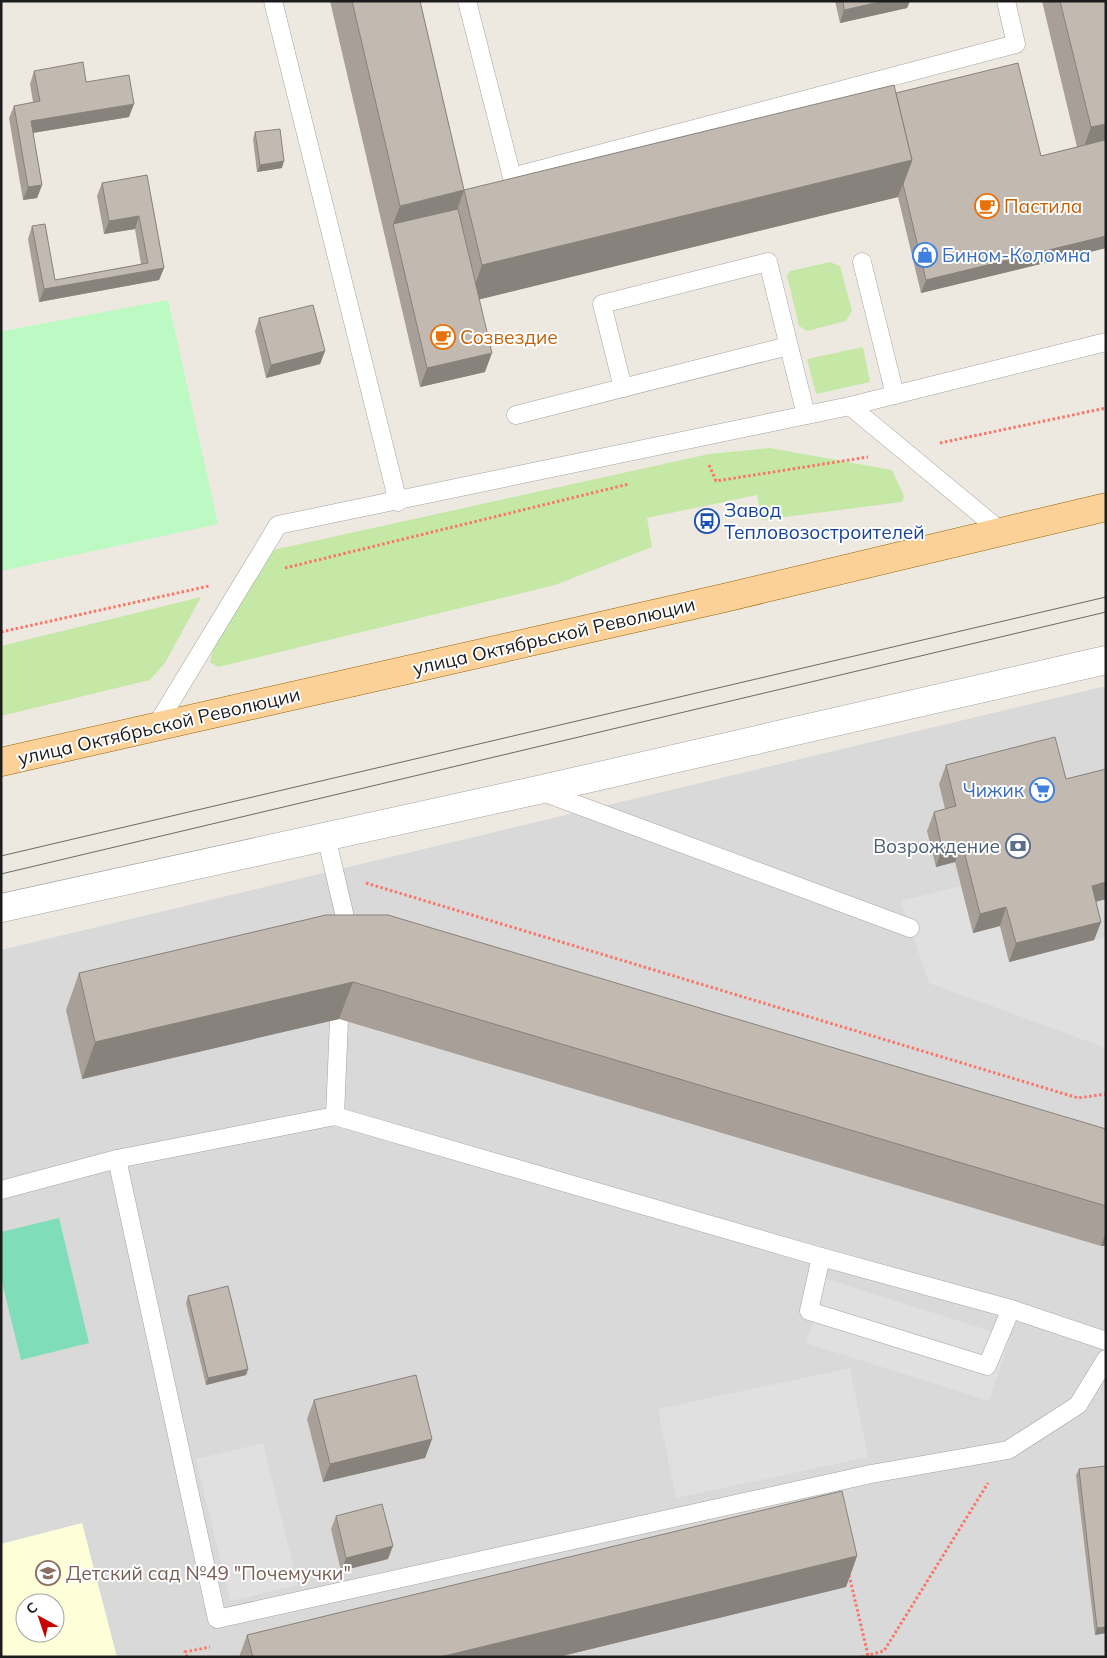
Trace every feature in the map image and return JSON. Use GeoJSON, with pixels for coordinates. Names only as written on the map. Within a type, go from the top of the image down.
{"type":"FeatureCollection","features":[{"type":"Feature","properties":{"kind":"main road","name":"улица Октябрьской Революции"},"geometry":{"type":"LineString","coordinates":[[1,762],[724,598],[1106,507]]}},
{"type":"Feature","properties":{"kind":"street"},"geometry":{"type":"LineString","coordinates":[[1,908],[1105,663]]}},
{"type":"Feature","properties":{"kind":"lane"},"geometry":{"type":"LineString","coordinates":[[273,1],[398,502]]}},
{"type":"Feature","properties":{"kind":"lane"},"geometry":{"type":"LineString","coordinates":[[467,1],[512,177],[1016,44],[1006,1]]}},
{"type":"Feature","properties":{"kind":"lane"},"geometry":{"type":"LineString","coordinates":[[624,388],[602,304],[768,262],[806,416]]}},
{"type":"Feature","properties":{"kind":"lane"},"geometry":{"type":"LineString","coordinates":[[862,262],[895,395]]}},
{"type":"Feature","properties":{"kind":"lane"},"geometry":{"type":"LineString","coordinates":[[156,726],[278,525],[398,502],[806,416],[1106,342]]}},
{"type":"Feature","properties":{"kind":"lane"},"geometry":{"type":"LineString","coordinates":[[516,415],[788,346]]}},
{"type":"Feature","properties":{"kind":"lane"},"geometry":{"type":"LineString","coordinates":[[850,406],[1002,532]]}},
{"type":"Feature","properties":{"kind":"lane"},"geometry":{"type":"LineString","coordinates":[[538,790],[910,928]]}},
{"type":"Feature","properties":{"kind":"lane"},"geometry":{"type":"LineString","coordinates":[[326,836],[344,913],[342,953]]}},
{"type":"Feature","properties":{"kind":"lane"},"geometry":{"type":"LineString","coordinates":[[335,1116],[341,981]]}},
{"type":"Feature","properties":{"kind":"lane"},"geometry":{"type":"LineString","coordinates":[[1,1190],[117,1159],[335,1116],[821,1257],[1011,1309],[1106,1341]]}},
{"type":"Feature","properties":{"kind":"lane"},"geometry":{"type":"LineString","coordinates":[[117,1159],[217,1619],[871,1474],[1008,1450],[1078,1405],[1106,1359]]}},
{"type":"Feature","properties":{"kind":"lane"},"geometry":{"type":"LineString","coordinates":[[821,1257],[809,1311],[987,1366],[1011,1309]]}},
{"type":"Feature","properties":{"kind":"path"},"geometry":{"type":"LineString","coordinates":[[699,466],[709,464],[716,481],[904,451],[1106,408]]}},
{"type":"Feature","properties":{"kind":"path"},"geometry":{"type":"LineString","coordinates":[[1,632],[246,578],[632,483]]}},
{"type":"Feature","properties":{"kind":"path"},"geometry":{"type":"LineString","coordinates":[[335,873],[1078,1098],[1106,1094]]}},
{"type":"Feature","properties":{"kind":"path"},"geometry":{"type":"LineString","coordinates":[[861,1657],[884,1651],[1008,1450]]}},
{"type":"Feature","properties":{"kind":"path"},"geometry":{"type":"LineString","coordinates":[[848,1571],[868,1655]]}},
{"type":"Feature","properties":{"kind":"path"},"geometry":{"type":"LineString","coordinates":[[186,1657],[186,1652],[214,1645]]}},
{"type":"Feature","properties":{"kind":"shaded area"},"geometry":{"type":"Polygon","coordinates":[[[1106,686],[1106,1657],[1,1657],[1,950],[1106,686]]]}},
{"type":"Feature","properties":{"kind":"shaded area"},"geometry":{"type":"Polygon","coordinates":[[[961,886],[973,932],[1000,926],[1009,962],[1106,937],[1106,1048],[929,983],[901,901],[961,886]]]}},
{"type":"Feature","properties":{"kind":"shaded area"},"geometry":{"type":"Polygon","coordinates":[[[826,1279],[1010,1337],[989,1401],[806,1343],[826,1279]]]}},
{"type":"Feature","properties":{"kind":"shaded area"},"geometry":{"type":"Polygon","coordinates":[[[850,1368],[868,1457],[676,1498],[658,1409],[850,1368]]]}},
{"type":"Feature","properties":{"kind":"shaded area"},"geometry":{"type":"Polygon","coordinates":[[[263,1443],[298,1585],[230,1601],[196,1459],[263,1443]]]}},
{"type":"Feature","properties":{"kind":"shaded area","name":"Детский сад №49 \"Почемучки\""},"geometry":{"type":"Polygon","coordinates":[[[82,1523],[117,1657],[1,1657],[1,1544],[82,1523]]]}},
{"type":"Feature","properties":{"kind":"green space"},"geometry":{"type":"Polygon","coordinates":[[[830,262],[840,266],[852,311],[846,321],[807,331],[799,326],[787,276],[790,271],[830,262]]]}},
{"type":"Feature","properties":{"kind":"green space"},"geometry":{"type":"Polygon","coordinates":[[[168,300],[218,524],[1,571],[1,323],[3,331],[168,300]]]}},
{"type":"Feature","properties":{"kind":"green space"},"geometry":{"type":"Polygon","coordinates":[[[863,347],[870,382],[816,394],[807,359],[863,347]]]}},
{"type":"Feature","properties":{"kind":"green space"},"geometry":{"type":"Polygon","coordinates":[[[770,448],[892,470],[904,496],[902,502],[762,520],[757,495],[647,518],[652,547],[555,585],[218,667],[210,662],[220,620],[273,550],[709,454],[770,448]]]}},
{"type":"Feature","properties":{"kind":"green space"},"geometry":{"type":"Polygon","coordinates":[[[201,597],[165,663],[150,680],[1,716],[1,646],[201,597]]]}},
{"type":"Feature","properties":{"kind":"green space"},"geometry":{"type":"Polygon","coordinates":[[[59,1218],[89,1343],[21,1360],[1,1278],[1,1232],[59,1218]]]}},
{"type":"Feature","properties":{"kind":"building"},"geometry":{"type":"Polygon","coordinates":[[[352,1],[420,1],[464,190],[400,206],[352,1]]]}},
{"type":"Feature","properties":{"kind":"building"},"geometry":{"type":"Polygon","coordinates":[[[843,1],[884,1],[844,10],[843,1]]]}},
{"type":"Feature","properties":{"kind":"building"},"geometry":{"type":"Polygon","coordinates":[[[1060,1],[1106,1],[1106,124],[1091,127],[1060,1]]]}},
{"type":"Feature","properties":{"kind":"building"},"geometry":{"type":"Polygon","coordinates":[[[83,62],[86,82],[129,75],[134,104],[31,121],[42,185],[28,187],[14,106],[40,101],[34,71],[83,62]]]}},
{"type":"Feature","properties":{"kind":"building"},"geometry":{"type":"Polygon","coordinates":[[[1018,63],[1041,156],[1105,140],[1106,236],[926,280],[903,184],[912,160],[896,93],[1018,63]]]}},
{"type":"Feature","properties":{"kind":"building"},"geometry":{"type":"Polygon","coordinates":[[[894,85],[912,160],[482,265],[464,190],[894,85]]]}},
{"type":"Feature","properties":{"kind":"building"},"geometry":{"type":"Polygon","coordinates":[[[280,129],[284,161],[260,165],[255,132],[280,129]]]}},
{"type":"Feature","properties":{"kind":"building"},"geometry":{"type":"Polygon","coordinates":[[[147,175],[164,268],[44,289],[32,226],[45,224],[55,280],[148,263],[139,216],[109,221],[102,183],[147,175]]]}},
{"type":"Feature","properties":{"kind":"building","name":"Созвездие"},"geometry":{"type":"Polygon","coordinates":[[[458,209],[492,353],[427,368],[393,224],[458,209]]]}},
{"type":"Feature","properties":{"kind":"building"},"geometry":{"type":"Polygon","coordinates":[[[313,305],[325,351],[271,365],[259,318],[313,305]]]}},
{"type":"Feature","properties":{"kind":"building","name":"Возрождение"},"geometry":{"type":"Polygon","coordinates":[[[1055,737],[1066,779],[1106,769],[1106,882],[1092,886],[1101,922],[1016,943],[1006,907],[980,914],[962,843],[942,848],[934,812],[956,806],[946,765],[1055,737]]]}},
{"type":"Feature","properties":{"kind":"building"},"geometry":{"type":"Polygon","coordinates":[[[326,915],[388,915],[1106,1129],[1106,1206],[353,982],[95,1042],[79,973],[326,915]]]}},
{"type":"Feature","properties":{"kind":"building"},"geometry":{"type":"Polygon","coordinates":[[[228,1286],[248,1369],[208,1378],[188,1296],[228,1286]]]}},
{"type":"Feature","properties":{"kind":"building"},"geometry":{"type":"Polygon","coordinates":[[[416,1375],[432,1439],[330,1464],[314,1400],[416,1375]]]}},
{"type":"Feature","properties":{"kind":"building"},"geometry":{"type":"Polygon","coordinates":[[[1106,1466],[1106,1627],[1097,1628],[1079,1469],[1106,1466]]]}},
{"type":"Feature","properties":{"kind":"building"},"geometry":{"type":"Polygon","coordinates":[[[842,1491],[857,1556],[440,1657],[253,1657],[247,1635],[842,1491]]]}},
{"type":"Feature","properties":{"kind":"building"},"geometry":{"type":"Polygon","coordinates":[[[382,1504],[393,1546],[346,1558],[336,1516],[382,1504]]]}},
{"type":"Feature","properties":{"kind":"tram line"},"geometry":{"type":"LineString","coordinates":[[1,856],[1106,597]]}},
{"type":"Feature","properties":{"kind":"tram line"},"geometry":{"type":"LineString","coordinates":[[1,874],[1106,612]]}},
{"type":"Feature","properties":{"kind":"place","name":"Пастила"},"geometry":{"type":"Point","coordinates":[987,206]}},
{"type":"Feature","properties":{"kind":"place","name":"Бином-Коломна"},"geometry":{"type":"Point","coordinates":[925,255]}},
{"type":"Feature","properties":{"kind":"place","name":"Созвездие"},"geometry":{"type":"Point","coordinates":[443,337]}},
{"type":"Feature","properties":{"kind":"place","name":"Завод Тепловозостроителей"},"geometry":{"type":"Point","coordinates":[707,521]}},
{"type":"Feature","properties":{"kind":"place","name":"Чижик"},"geometry":{"type":"Point","coordinates":[1042,790]}},
{"type":"Feature","properties":{"kind":"place","name":"Возрождение"},"geometry":{"type":"Point","coordinates":[1018,846]}},
{"type":"Feature","properties":{"kind":"place","name":"Детский сад №49 \"Почемучки\""},"geometry":{"type":"Point","coordinates":[48,1573]}}]}
